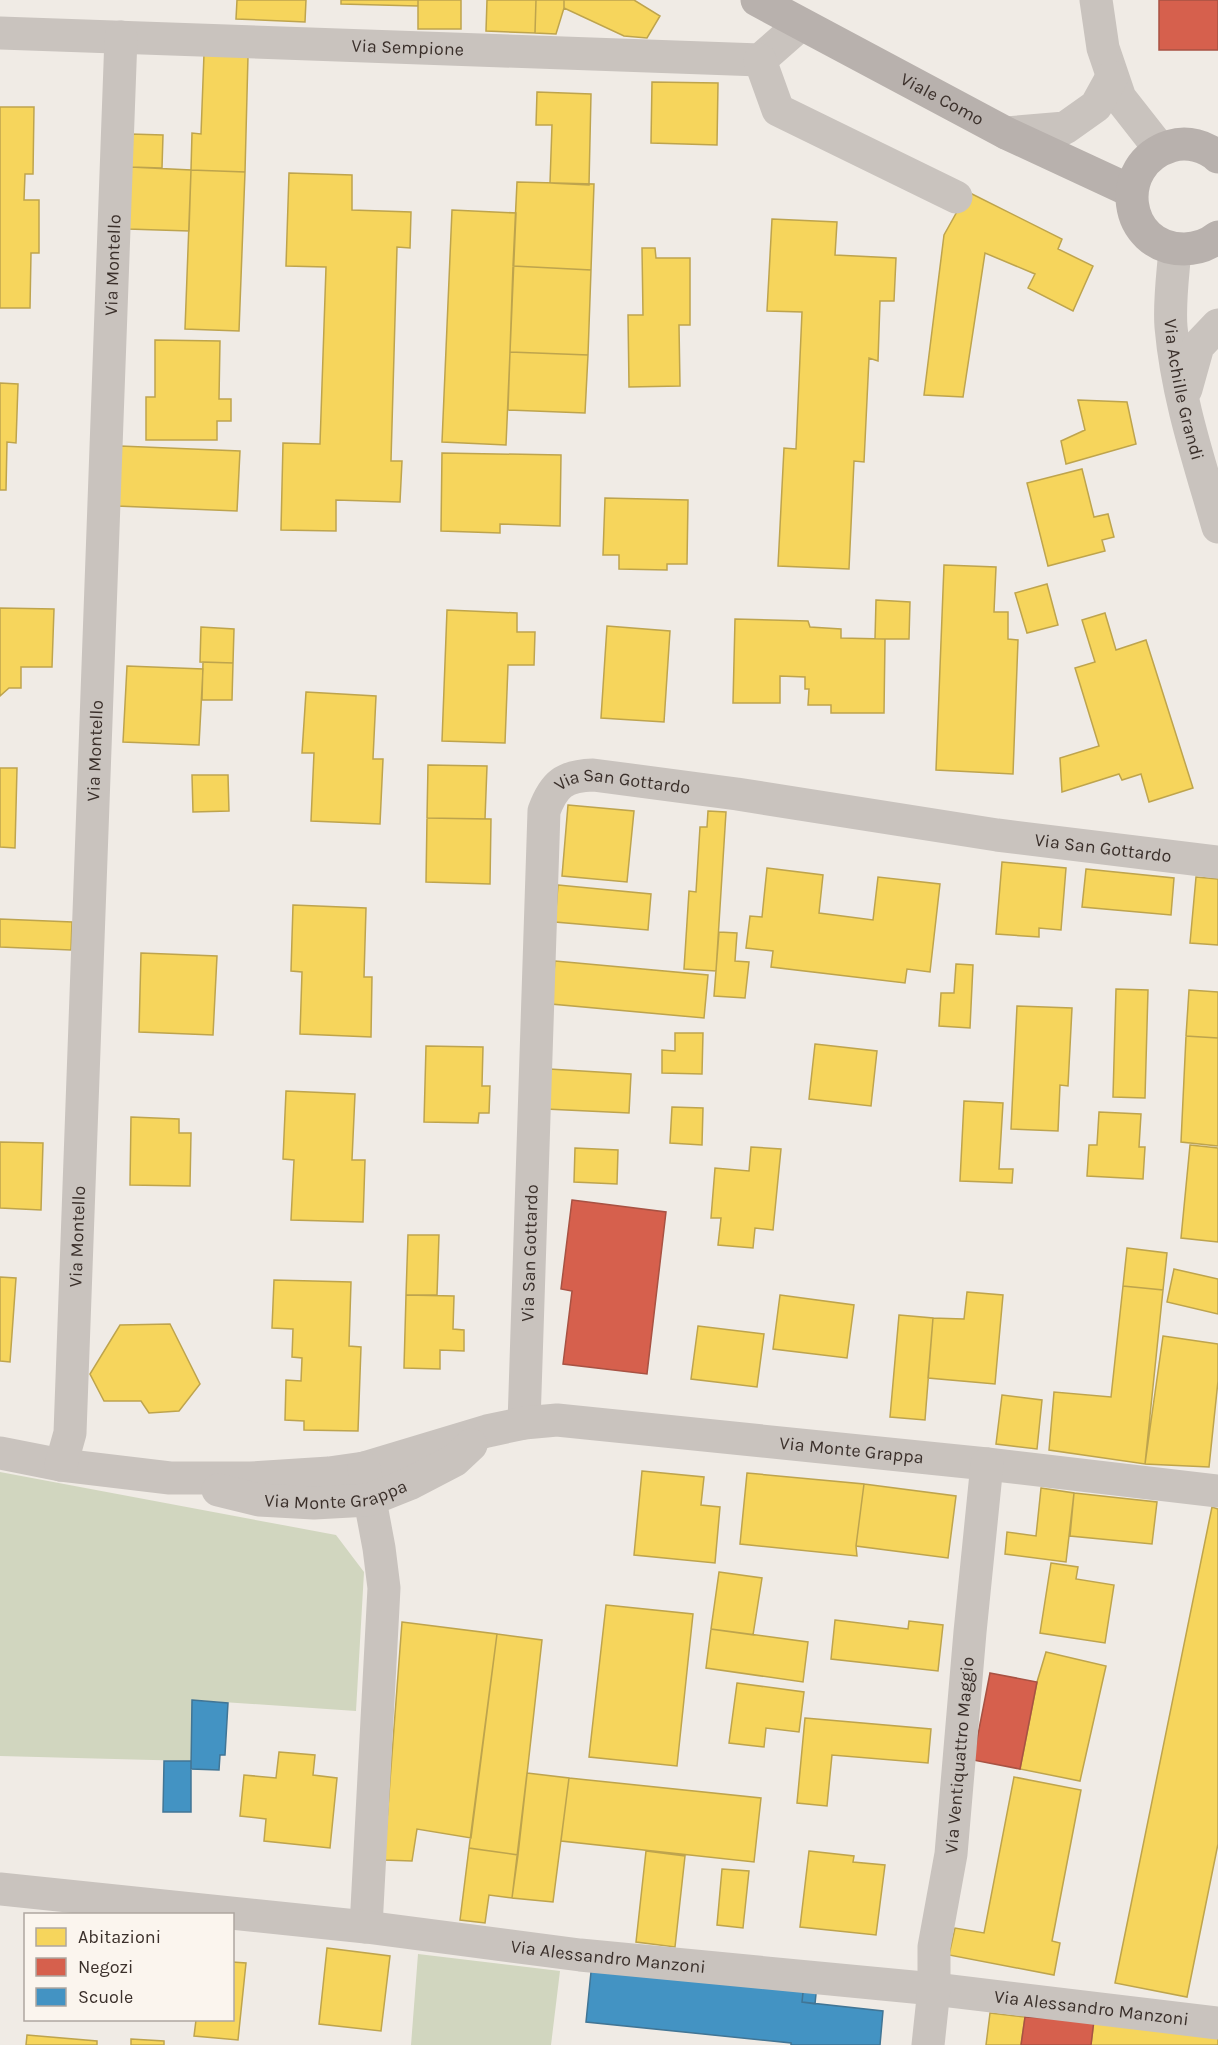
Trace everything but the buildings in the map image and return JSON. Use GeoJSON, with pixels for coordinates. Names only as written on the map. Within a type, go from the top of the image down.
{"type":"FeatureCollection","features":[{"type":"Feature","properties":{"kind":"main road","name":"Viale Como"},"geometry":{"type":"LineString","coordinates":[[757,0],[1006,133],[1131,191]]}},
{"type":"Feature","properties":{"kind":"main road"},"geometry":{"type":"LineString","coordinates":[[1218,157],[1213,152],[1196,145],[1178,144],[1160,149],[1146,160],[1136,175],[1131,191],[1132,207],[1137,222],[1147,235],[1160,244],[1175,249],[1191,249],[1204,246],[1218,237]]}},
{"type":"Feature","properties":{"kind":"street"},"geometry":{"type":"LineString","coordinates":[[1096,0],[1102,48],[1120,98],[1160,149]]}},
{"type":"Feature","properties":{"kind":"street"},"geometry":{"type":"LineString","coordinates":[[801,24],[760,60],[778,110],[956,197]]}},
{"type":"Feature","properties":{"kind":"street","name":"Via Sempione"},"geometry":{"type":"LineString","coordinates":[[0,33],[760,60]]}},
{"type":"Feature","properties":{"kind":"street","name":"Via Montello"},"geometry":{"type":"LineString","coordinates":[[61,1466],[70,1433],[121,37]]}},
{"type":"Feature","properties":{"kind":"street"},"geometry":{"type":"LineString","coordinates":[[1006,133],[1065,128],[1096,106],[1112,77]]}},
{"type":"Feature","properties":{"kind":"street","name":"Via Achille Grandi"},"geometry":{"type":"LineString","coordinates":[[1175,249],[1171,325],[1183,402],[1218,527]]}},
{"type":"Feature","properties":{"kind":"street"},"geometry":{"type":"LineString","coordinates":[[1183,402],[1197,346],[1218,325]]}},
{"type":"Feature","properties":{"kind":"street","name":"Via San Gottardo"},"geometry":{"type":"LineString","coordinates":[[524,1423],[544,811],[549,795],[560,784],[574,776],[593,775],[737,794],[997,835],[1218,862]]}},
{"type":"Feature","properties":{"kind":"street","name":"Via Monte Grappa"},"geometry":{"type":"LineString","coordinates":[[0,1453],[61,1466],[170,1478],[251,1478],[329,1473],[364,1468],[487,1431],[524,1423],[557,1420],[987,1464],[1218,1491]]}},
{"type":"Feature","properties":{"kind":"street","name":"Via Monte Grappa"},"geometry":{"type":"LineString","coordinates":[[170,1478],[259,1500],[314,1503],[369,1500],[409,1484],[455,1460],[487,1431]]}},
{"type":"Feature","properties":{"kind":"street","name":"Via Ventiquattro Maggio"},"geometry":{"type":"LineString","coordinates":[[928,2045],[934,1989],[934,1947],[951,1854],[987,1464]]}},
{"type":"Feature","properties":{"kind":"street"},"geometry":{"type":"LineString","coordinates":[[364,1468],[384,1588],[366,1927]]}},
{"type":"Feature","properties":{"kind":"street","name":"Via Alessandro Manzoni"},"geometry":{"type":"LineString","coordinates":[[0,1889],[231,1913]]}},
{"type":"Feature","properties":{"kind":"street","name":"Via Alessandro Manzoni"},"geometry":{"type":"LineString","coordinates":[[234,1913],[366,1927],[580,1955],[934,1989],[1218,2023]]}},
{"type":"Feature","properties":{"kind":"green space"},"geometry":{"type":"Polygon","coordinates":[[[0,1472],[336,1535],[364,1572],[356,1711],[193,1700],[191,1761],[0,1756],[0,1472]]]}},
{"type":"Feature","properties":{"kind":"green space"},"geometry":{"type":"Polygon","coordinates":[[[418,1954],[560,1971],[551,2045],[411,2045],[418,1954]]]}}]}
